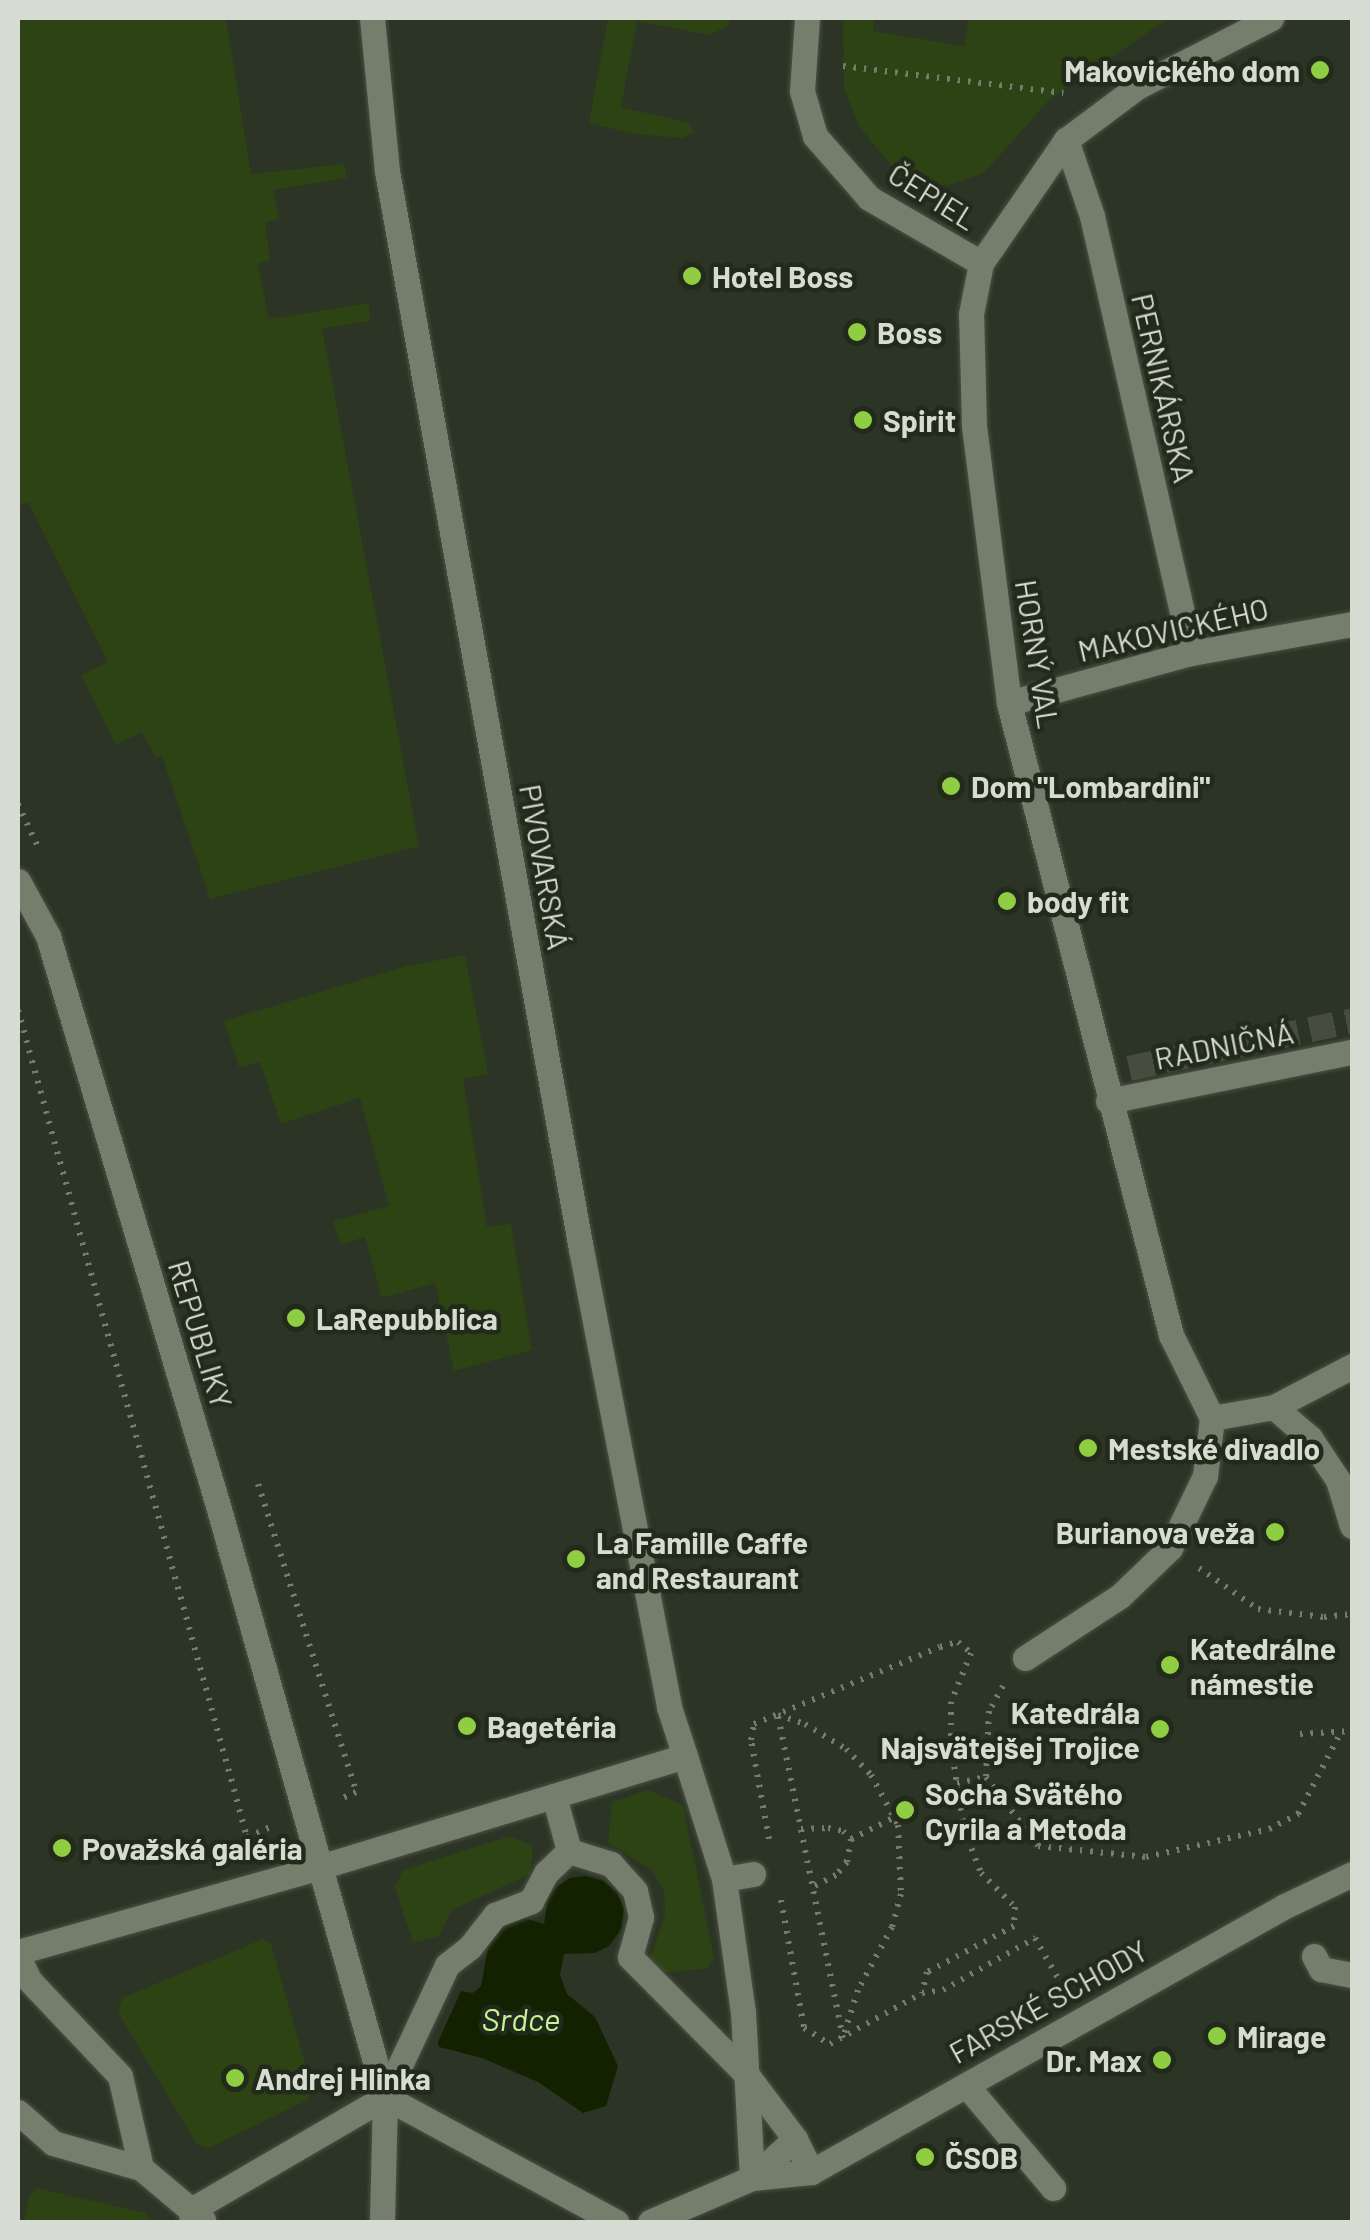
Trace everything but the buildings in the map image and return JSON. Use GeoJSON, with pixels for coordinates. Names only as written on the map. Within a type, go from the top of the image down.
{"type":"FeatureCollection","features":[{"type":"Feature","properties":{"kind":"street","name":"ČEPIEL"},"geometry":{"type":"LineString","coordinates":[[807,18],[802,91],[815,136],[869,198],[981,263]]}},
{"type":"Feature","properties":{"kind":"street","name":"HORNÝ VAL"},"geometry":{"type":"LineString","coordinates":[[1212,1418],[1172,1335],[1108,1101],[1009,703],[974,425],[971,314],[981,263],[1066,140],[1137,87],[1271,18]]}},
{"type":"Feature","properties":{"kind":"street","name":"PIVOVARSKÁ"},"geometry":{"type":"LineString","coordinates":[[378,24],[387,171],[581,1249],[670,1707],[724,1879],[743,2012],[752,2178]]}},
{"type":"Feature","properties":{"kind":"street","name":"PERNIKÁRSKA"},"geometry":{"type":"LineString","coordinates":[[1066,140],[1092,216],[1190,653]]}},
{"type":"Feature","properties":{"kind":"street","name":"MAKOVICKÉHO"},"geometry":{"type":"LineString","coordinates":[[1009,703],[1190,653],[1352,624]]}},
{"type":"Feature","properties":{"kind":"street","name":"REPUBLIKY"},"geometry":{"type":"LineString","coordinates":[[18,882],[48,936],[308,1812],[385,2097]]}},
{"type":"Feature","properties":{"kind":"street","name":"RADNIČNÁ"},"geometry":{"type":"LineString","coordinates":[[1108,1101],[1352,1052]]}},
{"type":"Feature","properties":{"kind":"street"},"geometry":{"type":"LineString","coordinates":[[1102,1074],[1129,1068]]}},
{"type":"Feature","properties":{"kind":"street"},"geometry":{"type":"LineString","coordinates":[[1016,1667],[1120,1596],[1170,1548],[1205,1476],[1212,1418],[1274,1407],[1352,1366]]}},
{"type":"Feature","properties":{"kind":"street"},"geometry":{"type":"LineString","coordinates":[[1274,1407],[1310,1438],[1338,1480],[1352,1526]]}},
{"type":"Feature","properties":{"kind":"street"},"geometry":{"type":"LineString","coordinates":[[141,2168],[120,2076],[29,1980],[18,1954],[685,1756]]}},
{"type":"Feature","properties":{"kind":"street"},"geometry":{"type":"LineString","coordinates":[[554,1796],[569,1851]]}},
{"type":"Feature","properties":{"kind":"street"},"geometry":{"type":"LineString","coordinates":[[569,1851],[611,1864],[635,1890],[641,1917],[630,1957],[747,2075],[795,2139],[811,2172],[752,2178],[650,2222]]}},
{"type":"Feature","properties":{"kind":"street"},"geometry":{"type":"LineString","coordinates":[[382,2222],[385,2097],[447,1965],[470,1947],[495,1915],[531,1901],[546,1873],[569,1851]]}},
{"type":"Feature","properties":{"kind":"street"},"geometry":{"type":"LineString","coordinates":[[724,1879],[753,1874]]}},
{"type":"Feature","properties":{"kind":"street","name":"FARSKÉ SCHODY"},"geometry":{"type":"LineString","coordinates":[[811,2172],[1284,1906],[1352,1874]]}},
{"type":"Feature","properties":{"kind":"street"},"geometry":{"type":"LineString","coordinates":[[1314,1956],[1321,1969],[1352,1975]]}},
{"type":"Feature","properties":{"kind":"street"},"geometry":{"type":"LineString","coordinates":[[966,2085],[1053,2188]]}},
{"type":"Feature","properties":{"kind":"street"},"geometry":{"type":"LineString","coordinates":[[18,2112],[54,2143],[141,2168],[197,2218],[385,2097]]}},
{"type":"Feature","properties":{"kind":"street"},"geometry":{"type":"LineString","coordinates":[[385,2097],[616,2222]]}},
{"type":"Feature","properties":{"kind":"street"},"geometry":{"type":"LineString","coordinates":[[752,2178],[795,2139]]}},
{"type":"Feature","properties":{"kind":"path"},"geometry":{"type":"LineString","coordinates":[[836,65],[1074,95]]}},
{"type":"Feature","properties":{"kind":"path"},"geometry":{"type":"LineString","coordinates":[[18,1010],[248,1837],[356,1792],[259,1489]]}},
{"type":"Feature","properties":{"kind":"path"},"geometry":{"type":"LineString","coordinates":[[1170,1548],[1258,1608],[1324,1617],[1352,1614]]}},
{"type":"Feature","properties":{"kind":"path"},"geometry":{"type":"LineString","coordinates":[[764,1816],[751,1740],[754,1724],[958,1642],[971,1654],[952,1702],[964,1829],[981,1874],[1015,1907],[1014,1926],[926,1972],[922,1993]]}},
{"type":"Feature","properties":{"kind":"path"},"geometry":{"type":"LineString","coordinates":[[1016,1667],[989,1711],[986,1778],[1038,1846],[1146,1857],[1269,1829],[1298,1814],[1340,1732]]}},
{"type":"Feature","properties":{"kind":"path"},"geometry":{"type":"LineString","coordinates":[[778,1714],[806,1724],[846,1750],[872,1775],[895,1817],[902,1853],[901,1894],[892,1927],[858,1990],[843,2038]]}},
{"type":"Feature","properties":{"kind":"path"},"geometry":{"type":"LineString","coordinates":[[778,1714],[843,2038]]}},
{"type":"Feature","properties":{"kind":"path"},"geometry":{"type":"LineString","coordinates":[[1300,1734],[1352,1731]]}},
{"type":"Feature","properties":{"kind":"path"},"geometry":{"type":"LineString","coordinates":[[957,1784],[986,1778]]}},
{"type":"Feature","properties":{"kind":"path"},"geometry":{"type":"LineString","coordinates":[[851,1839],[895,1817]]}},
{"type":"Feature","properties":{"kind":"path"},"geometry":{"type":"LineString","coordinates":[[801,1830],[828,1828],[844,1832],[851,1839]]}},
{"type":"Feature","properties":{"kind":"path"},"geometry":{"type":"LineString","coordinates":[[811,1888],[836,1875],[847,1862],[851,1839]]}},
{"type":"Feature","properties":{"kind":"path"},"geometry":{"type":"LineString","coordinates":[[785,1922],[804,2028],[830,2044],[922,1993],[943,1990],[1036,1938],[1064,1989]]}},
{"type":"Feature","properties":{"kind":"shaded area"},"geometry":{"type":"Polygon","coordinates":[[[18,18],[226,18],[251,174],[344,164],[347,178],[273,190],[279,219],[265,223],[270,260],[258,264],[269,319],[369,303],[370,321],[322,328],[419,846],[210,899],[162,756],[156,758],[142,732],[116,745],[81,675],[108,662],[28,502],[18,506],[18,18]]]}},
{"type":"Feature","properties":{"kind":"shaded area"},"geometry":{"type":"Polygon","coordinates":[[[608,18],[729,18],[729,26],[709,35],[637,21],[621,107],[689,123],[694,132],[683,138],[634,134],[589,123],[608,18]]]}},
{"type":"Feature","properties":{"kind":"shaded area"},"geometry":{"type":"Polygon","coordinates":[[[843,18],[874,18],[873,31],[964,46],[969,18],[1169,18],[1049,100],[984,173],[949,185],[927,186],[897,172],[860,128],[844,88],[843,18]]]}},
{"type":"Feature","properties":{"kind":"shaded area"},"geometry":{"type":"Polygon","coordinates":[[[465,955],[488,1074],[463,1079],[487,1227],[511,1224],[532,1350],[454,1371],[435,1283],[382,1298],[365,1237],[341,1244],[333,1221],[389,1206],[360,1098],[281,1124],[260,1062],[239,1067],[224,1021],[406,966],[465,955]]]}},
{"type":"Feature","properties":{"kind":"shaded area"},"geometry":{"type":"Polygon","coordinates":[[[648,1790],[683,1805],[714,1958],[708,1968],[662,1973],[649,1962],[665,1914],[664,1891],[652,1870],[608,1843],[612,1802],[648,1790]]]}},
{"type":"Feature","properties":{"kind":"shaded area"},"geometry":{"type":"Polygon","coordinates":[[[510,1836],[533,1846],[530,1874],[452,1910],[439,1936],[413,1943],[395,1887],[403,1870],[510,1836]]]}},
{"type":"Feature","properties":{"kind":"shaded area"},"geometry":{"type":"Polygon","coordinates":[[[263,1939],[271,1944],[312,2088],[307,2100],[209,2148],[197,2144],[118,2012],[122,1998],[263,1939]]]}},
{"type":"Feature","properties":{"kind":"shaded area"},"geometry":{"type":"Polygon","coordinates":[[[37,2188],[145,2213],[152,2222],[24,2222],[29,2196],[37,2188]]]}},
{"type":"Feature","properties":{"kind":"water","name":"Srdce"},"geometry":{"type":"Polygon","coordinates":[[[586,1876],[603,1881],[617,1892],[624,1909],[621,1929],[609,1946],[595,1953],[564,1954],[560,1975],[567,1994],[595,2017],[618,2066],[606,2106],[583,2113],[538,2082],[482,2058],[439,2047],[438,2042],[461,1991],[473,1993],[481,1986],[490,1937],[504,1922],[521,1917],[544,1924],[548,1899],[555,1888],[570,1878],[586,1876]]]}},
{"type":"Feature","properties":{"kind":"tunnel"},"geometry":{"type":"LineString","coordinates":[[1129,1068],[1352,1020]]}},
{"type":"Feature","properties":{"kind":"place","name":"Makovického dom"},"geometry":{"type":"Point","coordinates":[1320,70]}},
{"type":"Feature","properties":{"kind":"place","name":"Hotel Boss"},"geometry":{"type":"Point","coordinates":[692,276]}},
{"type":"Feature","properties":{"kind":"place","name":"Boss"},"geometry":{"type":"Point","coordinates":[857,332]}},
{"type":"Feature","properties":{"kind":"place","name":"Spirit"},"geometry":{"type":"Point","coordinates":[863,420]}},
{"type":"Feature","properties":{"kind":"place","name":"Dom \"Lombardini\""},"geometry":{"type":"Point","coordinates":[951,786]}},
{"type":"Feature","properties":{"kind":"place","name":"body fit"},"geometry":{"type":"Point","coordinates":[1007,901]}},
{"type":"Feature","properties":{"kind":"place","name":"LaRepubblica"},"geometry":{"type":"Point","coordinates":[296,1318]}},
{"type":"Feature","properties":{"kind":"place","name":"Mestské divadlo"},"geometry":{"type":"Point","coordinates":[1088,1448]}},
{"type":"Feature","properties":{"kind":"place","name":"Burianova veža"},"geometry":{"type":"Point","coordinates":[1275,1532]}},
{"type":"Feature","properties":{"kind":"place","name":"La Famille Caffe and Restaurant"},"geometry":{"type":"Point","coordinates":[576,1559]}},
{"type":"Feature","properties":{"kind":"place","name":"Katedrálne námestie"},"geometry":{"type":"Point","coordinates":[1170,1665]}},
{"type":"Feature","properties":{"kind":"place","name":"Bagetéria"},"geometry":{"type":"Point","coordinates":[467,1726]}},
{"type":"Feature","properties":{"kind":"place","name":"Katedrála Najsvätejšej Trojice"},"geometry":{"type":"Point","coordinates":[1160,1729]}},
{"type":"Feature","properties":{"kind":"place","name":"Socha Svätého Cyrila a Metoda"},"geometry":{"type":"Point","coordinates":[905,1810]}},
{"type":"Feature","properties":{"kind":"place","name":"Považská galéria"},"geometry":{"type":"Point","coordinates":[62,1848]}},
{"type":"Feature","properties":{"kind":"place","name":"Mirage"},"geometry":{"type":"Point","coordinates":[1217,2036]}},
{"type":"Feature","properties":{"kind":"place","name":"Dr. Max"},"geometry":{"type":"Point","coordinates":[1162,2060]}},
{"type":"Feature","properties":{"kind":"place","name":"Andrej Hlinka"},"geometry":{"type":"Point","coordinates":[235,2078]}},
{"type":"Feature","properties":{"kind":"place","name":"ČSOB"},"geometry":{"type":"Point","coordinates":[925,2157]}}]}
